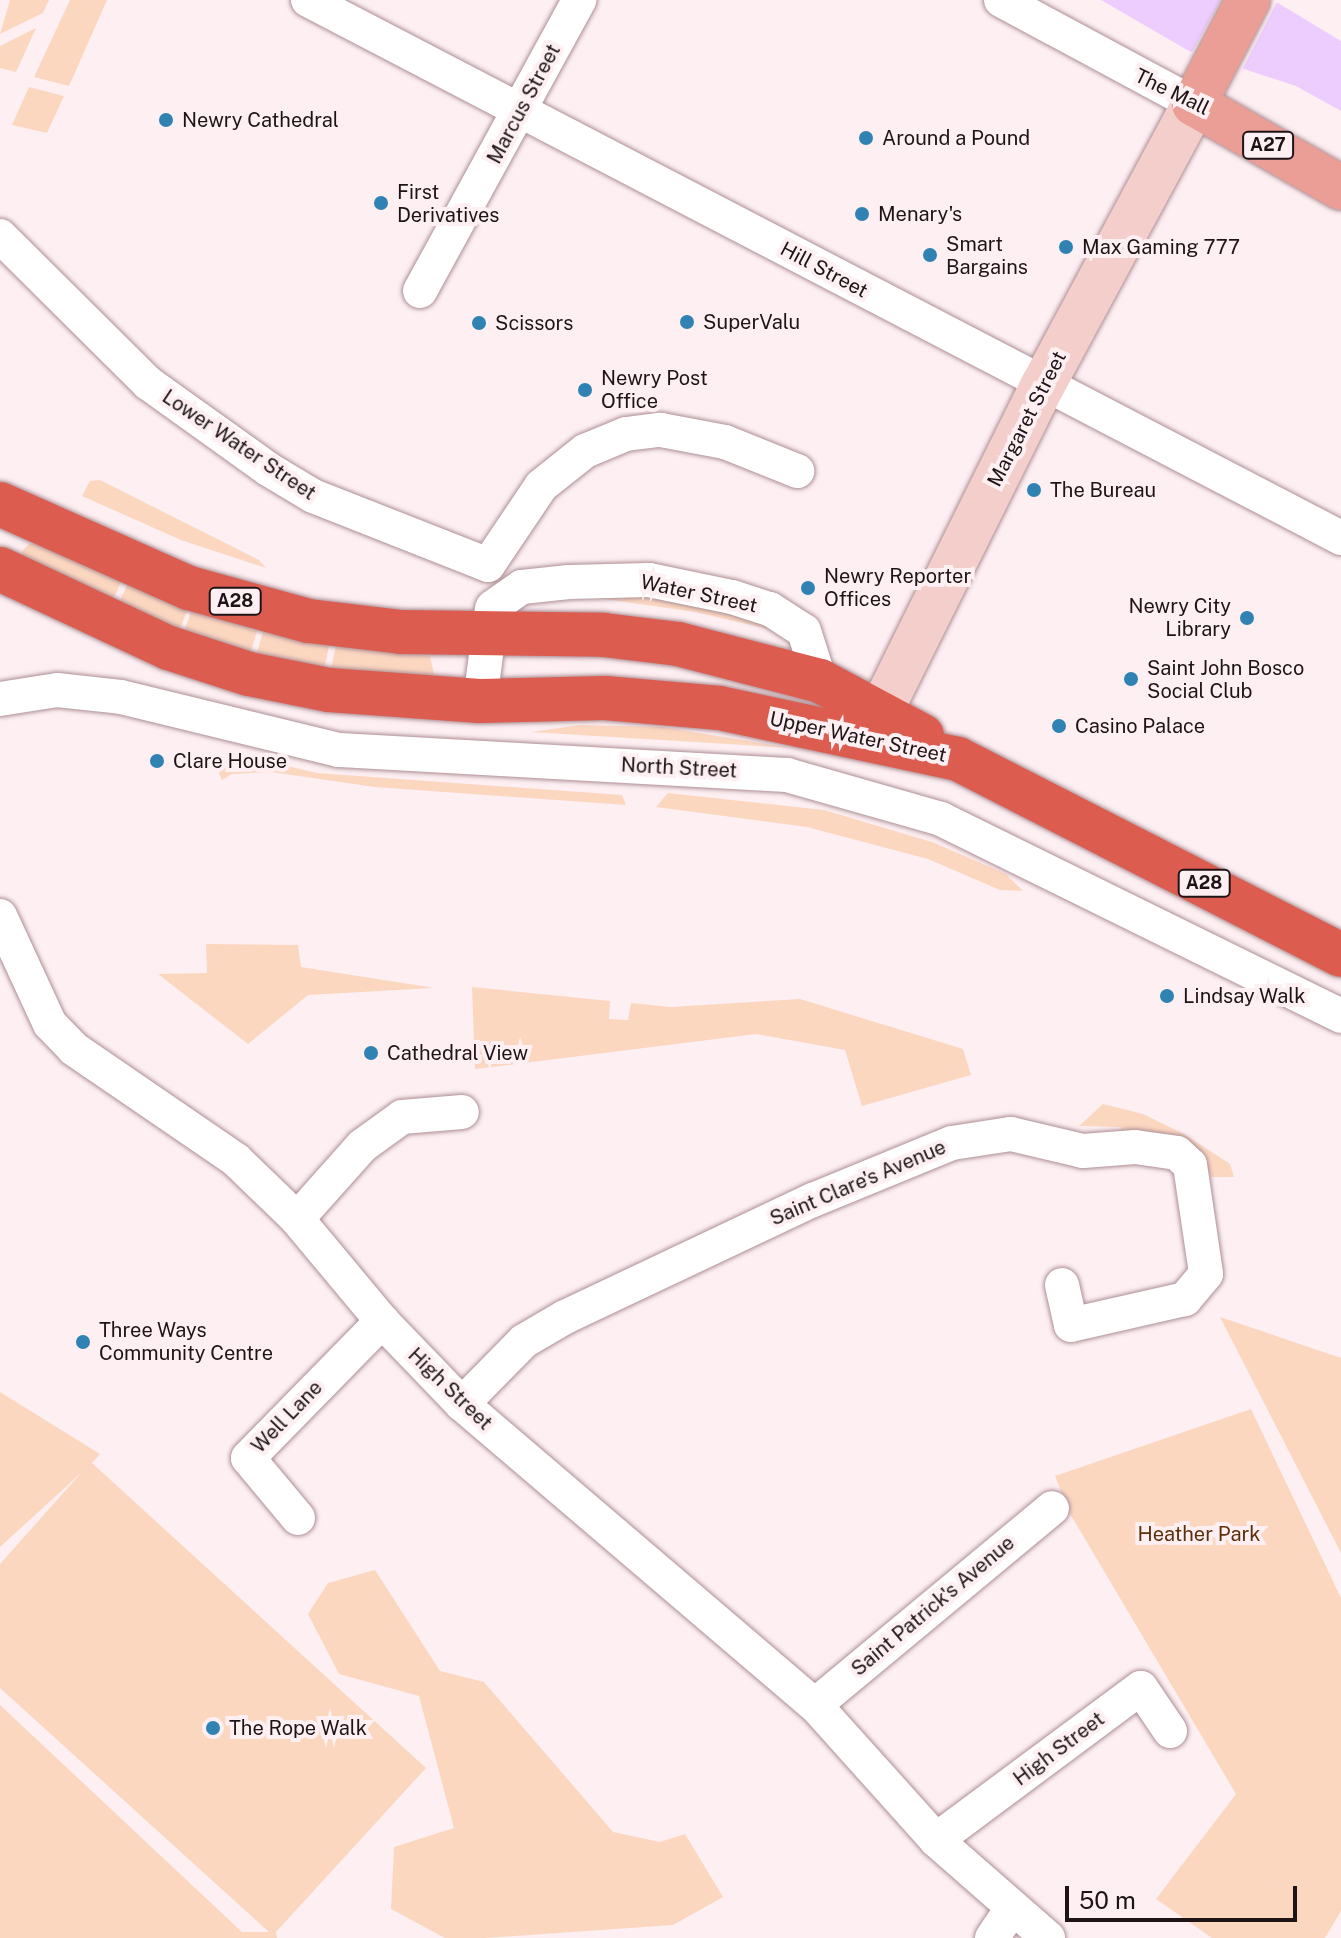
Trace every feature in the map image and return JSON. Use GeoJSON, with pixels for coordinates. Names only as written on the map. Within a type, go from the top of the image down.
{"type":"FeatureCollection","features":[{"type":"Feature","properties":{"kind":"highway","name":"A28"},"geometry":{"type":"LineString","coordinates":[[0,504],[189,588],[309,621],[373,630],[490,620],[678,644],[820,681],[875,725]]}},
{"type":"Feature","properties":{"kind":"highway","name":"Upper Water Street"},"geometry":{"type":"LineString","coordinates":[[0,569],[169,648],[249,674],[329,690],[480,701],[605,698],[875,725],[958,759],[1341,955]]}},
{"type":"Feature","properties":{"kind":"main road"},"geometry":{"type":"LineString","coordinates":[[1203,86],[1248,0]]}},
{"type":"Feature","properties":{"kind":"main road","name":"The Mall"},"geometry":{"type":"LineString","coordinates":[[1203,86],[1341,188]]}},
{"type":"Feature","properties":{"kind":"street","name":"Hill Street"},"geometry":{"type":"LineString","coordinates":[[308,0],[1341,538]]}},
{"type":"Feature","properties":{"kind":"street","name":"Marcus Street"},"geometry":{"type":"LineString","coordinates":[[420,291],[522,111],[579,0]]}},
{"type":"Feature","properties":{"kind":"street","name":"The Mall"},"geometry":{"type":"LineString","coordinates":[[1001,0],[1203,86]]}},
{"type":"Feature","properties":{"kind":"street","name":"Margaret Street"},"geometry":{"type":"LineString","coordinates":[[875,725],[1043,385],[1203,86]]}},
{"type":"Feature","properties":{"kind":"street","name":"Lower Water Street"},"geometry":{"type":"LineString","coordinates":[[0,236],[148,383],[268,469],[313,496],[488,565]]}},
{"type":"Feature","properties":{"kind":"street"},"geometry":{"type":"LineString","coordinates":[[480,701],[490,620],[488,565],[541,486],[585,451],[626,434],[661,430],[725,442],[797,471]]}},
{"type":"Feature","properties":{"kind":"street","name":"Water Street"},"geometry":{"type":"LineString","coordinates":[[490,620],[522,587],[569,582],[649,580],[732,597],[770,609],[804,631],[820,681]]}},
{"type":"Feature","properties":{"kind":"street","name":"North Street"},"geometry":{"type":"LineString","coordinates":[[0,699],[57,690],[121,697],[339,750],[787,775],[941,819],[1329,1011]]}},
{"type":"Feature","properties":{"kind":"street","name":"High Street"},"geometry":{"type":"LineString","coordinates":[[0,916],[50,1024],[74,1049],[214,1141],[297,1219],[382,1321],[462,1404],[815,1705],[936,1840],[1011,1910],[1048,1938]]}},
{"type":"Feature","properties":{"kind":"street"},"geometry":{"type":"LineString","coordinates":[[297,1219],[362,1146],[402,1117],[462,1112]]}},
{"type":"Feature","properties":{"kind":"street","name":"Saint Clare's Avenue"},"geometry":{"type":"LineString","coordinates":[[462,1404],[524,1341],[565,1317],[813,1200],[952,1143],[1011,1134],[1083,1151],[1135,1147],[1177,1153],[1190,1165],[1206,1274],[1185,1299],[1071,1325],[1062,1285]]}},
{"type":"Feature","properties":{"kind":"street","name":"Well Lane"},"geometry":{"type":"LineString","coordinates":[[298,1518],[248,1458],[382,1321]]}},
{"type":"Feature","properties":{"kind":"street","name":"Saint Patrick's Avenue"},"geometry":{"type":"LineString","coordinates":[[815,1705],[1052,1508]]}},
{"type":"Feature","properties":{"kind":"street","name":"High Street"},"geometry":{"type":"LineString","coordinates":[[936,1840],[1141,1688],[1170,1731]]}},
{"type":"Feature","properties":{"kind":"street"},"geometry":{"type":"LineString","coordinates":[[992,1938],[1011,1910]]}},
{"type":"Feature","properties":{"kind":"green space"},"geometry":{"type":"Polygon","coordinates":[[[10,0],[49,0],[43,13],[0,34],[10,0]]]}},
{"type":"Feature","properties":{"kind":"green space"},"geometry":{"type":"Polygon","coordinates":[[[70,0],[107,0],[69,86],[34,77],[70,0]]]}},
{"type":"Feature","properties":{"kind":"green space"},"geometry":{"type":"Polygon","coordinates":[[[36,28],[16,72],[0,68],[0,46],[36,28]]]}},
{"type":"Feature","properties":{"kind":"green space"},"geometry":{"type":"Polygon","coordinates":[[[29,87],[64,96],[47,133],[12,125],[29,87]]]}},
{"type":"Feature","properties":{"kind":"green space"},"geometry":{"type":"Polygon","coordinates":[[[100,480],[259,560],[266,568],[181,540],[82,496],[90,481],[100,480]]]}},
{"type":"Feature","properties":{"kind":"green space"},"geometry":{"type":"Polygon","coordinates":[[[44,543],[122,580],[111,604],[23,562],[22,551],[29,544],[44,543]]]}},
{"type":"Feature","properties":{"kind":"green space"},"geometry":{"type":"Polygon","coordinates":[[[128,583],[188,608],[178,634],[117,608],[128,583]]]}},
{"type":"Feature","properties":{"kind":"green space"},"geometry":{"type":"Polygon","coordinates":[[[648,596],[732,609],[785,633],[695,612],[591,597],[648,596]]]}},
{"type":"Feature","properties":{"kind":"green space"},"geometry":{"type":"Polygon","coordinates":[[[192,609],[257,631],[250,654],[183,635],[192,609]]]}},
{"type":"Feature","properties":{"kind":"green space"},"geometry":{"type":"Polygon","coordinates":[[[263,631],[329,645],[324,671],[256,657],[263,631]]]}},
{"type":"Feature","properties":{"kind":"green space"},"geometry":{"type":"Polygon","coordinates":[[[336,645],[430,656],[434,674],[423,683],[330,673],[336,645]]]}},
{"type":"Feature","properties":{"kind":"green space"},"geometry":{"type":"Polygon","coordinates":[[[580,725],[662,727],[791,748],[531,732],[580,725]]]}},
{"type":"Feature","properties":{"kind":"green space"},"geometry":{"type":"Polygon","coordinates":[[[249,757],[317,773],[622,795],[626,805],[375,787],[271,772],[232,774],[222,780],[218,771],[249,757]]]}},
{"type":"Feature","properties":{"kind":"green space"},"geometry":{"type":"Polygon","coordinates":[[[668,793],[824,810],[932,842],[1006,874],[1023,891],[1000,890],[928,859],[807,827],[656,807],[668,793]]]}},
{"type":"Feature","properties":{"kind":"green space"},"geometry":{"type":"Polygon","coordinates":[[[206,944],[298,945],[301,967],[434,988],[308,995],[248,1044],[158,974],[207,973],[206,944]]]}},
{"type":"Feature","properties":{"kind":"green space"},"geometry":{"type":"Polygon","coordinates":[[[472,987],[610,1001],[609,1019],[628,1020],[631,1003],[671,1007],[800,999],[963,1049],[971,1075],[862,1106],[845,1050],[756,1034],[475,1069],[472,987]]]}},
{"type":"Feature","properties":{"kind":"green space"},"geometry":{"type":"Polygon","coordinates":[[[1103,1104],[1143,1114],[1184,1134],[1230,1164],[1234,1177],[1211,1177],[1202,1154],[1122,1134],[1121,1127],[1079,1126],[1103,1104]]]}},
{"type":"Feature","properties":{"kind":"green space"},"geometry":{"type":"Polygon","coordinates":[[[1220,1317],[1341,1358],[1341,1553],[1220,1317]]]}},
{"type":"Feature","properties":{"kind":"green space","name":"The Rope Walk"},"geometry":{"type":"Polygon","coordinates":[[[0,1392],[100,1454],[92,1463],[426,1768],[276,1932],[277,1938],[0,1938],[0,1705],[242,1932],[269,1932],[0,1688],[0,1564],[81,1473],[0,1547],[0,1392]]]}},
{"type":"Feature","properties":{"kind":"green space","name":"Heather Park"},"geometry":{"type":"Polygon","coordinates":[[[1251,1409],[1341,1598],[1341,1911],[1325,1938],[1212,1938],[1156,1899],[1236,1794],[1069,1512],[1055,1476],[1251,1409]]]}},
{"type":"Feature","properties":{"kind":"green space"},"geometry":{"type":"Polygon","coordinates":[[[375,1570],[440,1671],[484,1682],[613,1832],[660,1842],[685,1834],[723,1897],[673,1925],[486,1938],[445,1938],[391,1909],[394,1847],[454,1828],[419,1696],[339,1674],[308,1614],[328,1583],[375,1570]]]}},
{"type":"Feature","properties":{"kind":"shaded area"},"geometry":{"type":"Polygon","coordinates":[[[1101,0],[1273,0],[1341,41],[1341,111],[1296,86],[1189,51],[1101,0]]]}},
{"type":"Feature","properties":{"kind":"pier"},"geometry":{"type":"Polygon","coordinates":[[[1221,0],[1278,0],[1241,72],[1191,54],[1221,0]]]}},
{"type":"Feature","properties":{"kind":"place","name":"Newry Cathedral"},"geometry":{"type":"Point","coordinates":[166,120]}},
{"type":"Feature","properties":{"kind":"place","name":"Around a Pound"},"geometry":{"type":"Point","coordinates":[866,138]}},
{"type":"Feature","properties":{"kind":"place","name":"First Derivatives"},"geometry":{"type":"Point","coordinates":[381,203]}},
{"type":"Feature","properties":{"kind":"place","name":"Menary's"},"geometry":{"type":"Point","coordinates":[862,214]}},
{"type":"Feature","properties":{"kind":"place","name":"Max Gaming 777"},"geometry":{"type":"Point","coordinates":[1066,247]}},
{"type":"Feature","properties":{"kind":"place","name":"Smart Bargains"},"geometry":{"type":"Point","coordinates":[930,255]}},
{"type":"Feature","properties":{"kind":"place","name":"SuperValu"},"geometry":{"type":"Point","coordinates":[687,322]}},
{"type":"Feature","properties":{"kind":"place","name":"Scissors"},"geometry":{"type":"Point","coordinates":[479,323]}},
{"type":"Feature","properties":{"kind":"place","name":"Newry Post Office"},"geometry":{"type":"Point","coordinates":[585,390]}},
{"type":"Feature","properties":{"kind":"place","name":"The Bureau"},"geometry":{"type":"Point","coordinates":[1034,490]}},
{"type":"Feature","properties":{"kind":"place","name":"Newry Reporter Offices"},"geometry":{"type":"Point","coordinates":[808,588]}},
{"type":"Feature","properties":{"kind":"place","name":"Newry City Library"},"geometry":{"type":"Point","coordinates":[1247,618]}},
{"type":"Feature","properties":{"kind":"place","name":"Saint John Bosco Social Club"},"geometry":{"type":"Point","coordinates":[1131,679]}},
{"type":"Feature","properties":{"kind":"place","name":"Casino Palace"},"geometry":{"type":"Point","coordinates":[1059,726]}},
{"type":"Feature","properties":{"kind":"place","name":"Clare House"},"geometry":{"type":"Point","coordinates":[157,761]}},
{"type":"Feature","properties":{"kind":"place","name":"Lindsay Walk"},"geometry":{"type":"Point","coordinates":[1167,996]}},
{"type":"Feature","properties":{"kind":"place","name":"Cathedral View"},"geometry":{"type":"Point","coordinates":[371,1053]}},
{"type":"Feature","properties":{"kind":"place","name":"Three Ways Community Centre"},"geometry":{"type":"Point","coordinates":[83,1342]}},
{"type":"Feature","properties":{"kind":"place","name":"The Rope Walk"},"geometry":{"type":"Point","coordinates":[213,1728]}}]}
